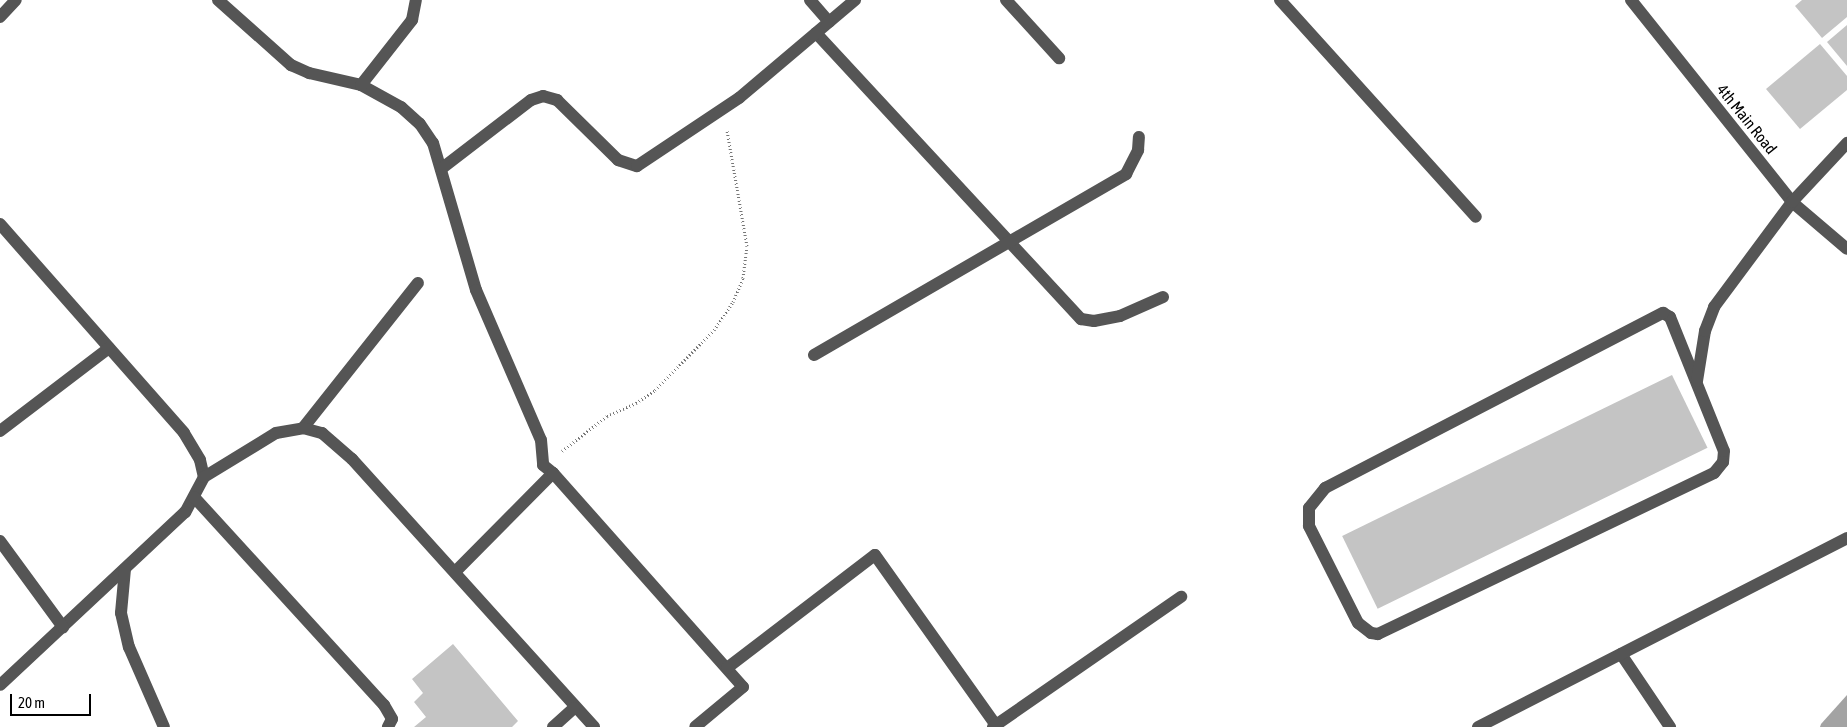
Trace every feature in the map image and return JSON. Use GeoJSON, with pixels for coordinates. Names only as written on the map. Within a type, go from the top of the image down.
{"type":"FeatureCollection","features":[{"type":"Feature","properties":{"kind":"street"},"geometry":{"type":"LineString","coordinates":[[0,17],[16,0]]}},
{"type":"Feature","properties":{"kind":"street"},"geometry":{"type":"LineString","coordinates":[[218,0],[291,65],[309,73],[361,85],[401,108],[420,124],[433,142],[476,290],[541,440],[548,469],[743,686],[694,727]]}},
{"type":"Feature","properties":{"kind":"street"},"geometry":{"type":"LineString","coordinates":[[361,85],[412,20],[416,0]]}},
{"type":"Feature","properties":{"kind":"street"},"geometry":{"type":"LineString","coordinates":[[810,0],[829,22]]}},
{"type":"Feature","properties":{"kind":"street"},"geometry":{"type":"LineString","coordinates":[[441,169],[531,100],[543,96],[557,100],[618,160],[637,166],[722,109],[816,34],[855,0]]}},
{"type":"Feature","properties":{"kind":"street"},"geometry":{"type":"LineString","coordinates":[[1006,0],[1059,58]]}},
{"type":"Feature","properties":{"kind":"street"},"geometry":{"type":"LineString","coordinates":[[1280,0],[1476,217]]}},
{"type":"Feature","properties":{"kind":"street","name":"4th Main Road"},"geometry":{"type":"LineString","coordinates":[[1631,0],[1792,202],[1847,249]]}},
{"type":"Feature","properties":{"kind":"street"},"geometry":{"type":"LineString","coordinates":[[816,34],[1081,319],[1094,321],[1120,316],[1163,297]]}},
{"type":"Feature","properties":{"kind":"street"},"geometry":{"type":"LineString","coordinates":[[814,355],[1126,174],[1138,150],[1139,137]]}},
{"type":"Feature","properties":{"kind":"street"},"geometry":{"type":"LineString","coordinates":[[1697,382],[1670,317],[1663,314],[1325,488],[1309,508],[1309,526],[1358,624],[1371,633],[1378,634],[1714,473],[1723,462],[1724,451],[1697,382],[1705,331],[1714,307],[1792,202],[1847,143]]}},
{"type":"Feature","properties":{"kind":"street"},"geometry":{"type":"LineString","coordinates":[[0,224],[184,434],[200,460],[204,476]]}},
{"type":"Feature","properties":{"kind":"street"},"geometry":{"type":"LineString","coordinates":[[303,428],[418,283]]}},
{"type":"Feature","properties":{"kind":"street"},"geometry":{"type":"LineString","coordinates":[[0,431],[109,348]]}},
{"type":"Feature","properties":{"kind":"street"},"geometry":{"type":"LineString","coordinates":[[0,685],[185,512],[204,476],[276,433],[303,428],[322,432],[352,459],[455,572],[574,708],[594,727]]}},
{"type":"Feature","properties":{"kind":"street"},"geometry":{"type":"LineString","coordinates":[[455,572],[548,469]]}},
{"type":"Feature","properties":{"kind":"street"},"geometry":{"type":"LineString","coordinates":[[194,497],[384,705],[392,719],[388,727]]}},
{"type":"Feature","properties":{"kind":"street"},"geometry":{"type":"LineString","coordinates":[[1478,727],[1847,538]]}},
{"type":"Feature","properties":{"kind":"street"},"geometry":{"type":"LineString","coordinates":[[0,541],[63,627]]}},
{"type":"Feature","properties":{"kind":"street"},"geometry":{"type":"LineString","coordinates":[[727,668],[875,555],[994,726],[1181,597]]}},
{"type":"Feature","properties":{"kind":"street"},"geometry":{"type":"LineString","coordinates":[[125,569],[121,613],[129,647],[164,727]]}},
{"type":"Feature","properties":{"kind":"street"},"geometry":{"type":"LineString","coordinates":[[1621,654],[1670,727]]}},
{"type":"Feature","properties":{"kind":"street"},"geometry":{"type":"LineString","coordinates":[[554,727],[574,708]]}},
{"type":"Feature","properties":{"kind":"path"},"geometry":{"type":"LineString","coordinates":[[548,469],[608,416],[636,403],[655,390],[714,330],[733,302],[743,278],[747,246],[722,109]]}},
{"type":"Feature","properties":{"kind":"shaded area"},"geometry":{"type":"Polygon","coordinates":[[[1847,695],[1847,727],[1820,727],[1821,724],[1847,695]]]}},
{"type":"Feature","properties":{"kind":"building"},"geometry":{"type":"Polygon","coordinates":[[[1802,0],[1847,0],[1847,17],[1822,38],[1795,6],[1802,0]]]}},
{"type":"Feature","properties":{"kind":"building"},"geometry":{"type":"Polygon","coordinates":[[[1847,25],[1847,66],[1827,42],[1847,25]]]}},
{"type":"Feature","properties":{"kind":"building"},"geometry":{"type":"Polygon","coordinates":[[[1820,44],[1847,76],[1847,90],[1800,129],[1766,89],[1820,44]]]}},
{"type":"Feature","properties":{"kind":"building"},"geometry":{"type":"Polygon","coordinates":[[[1672,375],[1708,448],[1378,609],[1342,536],[1672,375]]]}},
{"type":"Feature","properties":{"kind":"building"},"geometry":{"type":"Polygon","coordinates":[[[453,644],[518,721],[512,727],[414,727],[426,717],[414,702],[423,693],[412,679],[453,644]]]}}]}
